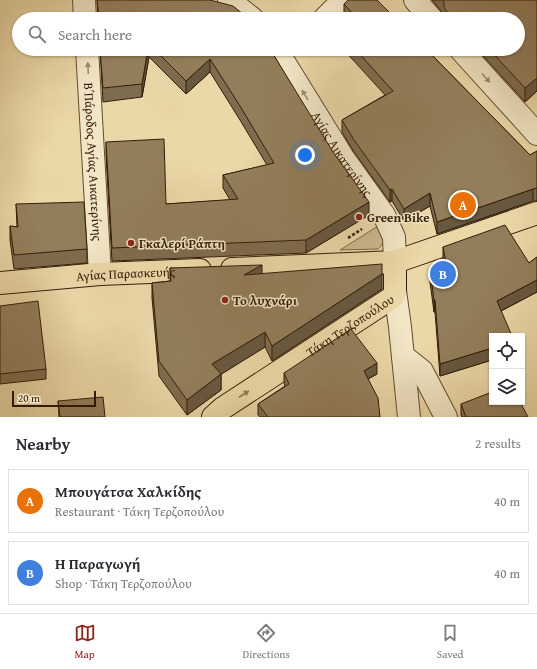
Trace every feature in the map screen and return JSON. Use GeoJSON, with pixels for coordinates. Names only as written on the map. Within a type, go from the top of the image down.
{"type":"FeatureCollection","features":[{"type":"Feature","properties":{"kind":"main road"},"geometry":{"type":"LineString","coordinates":[[395,262],[537,213]]}},
{"type":"Feature","properties":{"kind":"main road","name":"Αγίας Παρασκευής"},"geometry":{"type":"LineString","coordinates":[[0,283],[100,274],[395,262]]}},
{"type":"Feature","properties":{"kind":"main road","name":"Τάκη Τερζοπούλου"},"geometry":{"type":"LineString","coordinates":[[213,417],[223,408],[393,297],[396,291],[395,262]]}},
{"type":"Feature","properties":{"kind":"street"},"geometry":{"type":"LineString","coordinates":[[84,0],[85,12]]}},
{"type":"Feature","properties":{"kind":"street"},"geometry":{"type":"LineString","coordinates":[[229,0],[244,12]]}},
{"type":"Feature","properties":{"kind":"street"},"geometry":{"type":"LineString","coordinates":[[331,12],[344,0]]}},
{"type":"Feature","properties":{"kind":"street"},"geometry":{"type":"LineString","coordinates":[[415,0],[426,12]]}},
{"type":"Feature","properties":{"kind":"street","name":"Β΄ Πάροδος Αγίας Αικατερίνης"},"geometry":{"type":"LineString","coordinates":[[87,56],[100,274]]}},
{"type":"Feature","properties":{"kind":"street","name":"Αγίας Αικατερίνης"},"geometry":{"type":"LineString","coordinates":[[285,56],[344,159],[384,215],[394,237],[395,262]]}},
{"type":"Feature","properties":{"kind":"street"},"geometry":{"type":"LineString","coordinates":[[466,56],[537,134]]}},
{"type":"Feature","properties":{"kind":"street"},"geometry":{"type":"LineString","coordinates":[[396,291],[409,417]]}},
{"type":"Feature","properties":{"kind":"street"},"geometry":{"type":"LineString","coordinates":[[403,356],[422,371],[446,417]]}},
{"type":"Feature","properties":{"kind":"shaded area"},"geometry":{"type":"Polygon","coordinates":[[[378,226],[383,241],[378,249],[340,250],[378,226]]]}},
{"type":"Feature","properties":{"kind":"building"},"geometry":{"type":"Polygon","coordinates":[[[97,0],[210,0],[233,6],[240,12],[98,12],[97,0]]]}},
{"type":"Feature","properties":{"kind":"building"},"geometry":{"type":"Polygon","coordinates":[[[348,0],[377,0],[389,12],[351,12],[344,4],[348,0]]]}},
{"type":"Feature","properties":{"kind":"building"},"geometry":{"type":"Polygon","coordinates":[[[443,0],[537,0],[537,78],[525,88],[495,56],[525,56],[525,12],[448,12],[444,8],[443,0]]]}},
{"type":"Feature","properties":{"kind":"building"},"geometry":{"type":"Polygon","coordinates":[[[101,56],[147,56],[142,84],[103,88],[101,56]]]}},
{"type":"Feature","properties":{"kind":"building"},"geometry":{"type":"Polygon","coordinates":[[[161,56],[274,56],[333,152],[369,202],[306,240],[112,248],[106,142],[164,139],[166,204],[238,199],[223,175],[274,163],[210,59],[186,81],[161,56]]]}},
{"type":"Feature","properties":{"kind":"building"},"geometry":{"type":"Polygon","coordinates":[[[361,56],[433,56],[530,155],[537,151],[537,188],[437,222],[430,193],[404,209],[392,189],[390,190],[354,140],[342,120],[393,91],[361,56]]]}},
{"type":"Feature","properties":{"kind":"building"},"geometry":{"type":"Polygon","coordinates":[[[84,202],[87,249],[14,255],[10,226],[18,227],[16,204],[84,202]]]}},
{"type":"Feature","properties":{"kind":"building"},"geometry":{"type":"Polygon","coordinates":[[[505,225],[529,263],[537,257],[537,280],[497,301],[511,333],[489,333],[489,349],[440,364],[435,300],[430,270],[446,262],[443,247],[505,225]]]}},
{"type":"Feature","properties":{"kind":"building"},"geometry":{"type":"Polygon","coordinates":[[[382,264],[382,274],[272,346],[265,332],[212,364],[221,374],[187,400],[159,361],[152,283],[171,281],[170,268],[262,265],[244,275],[382,264]]]}},
{"type":"Feature","properties":{"kind":"building"},"geometry":{"type":"Polygon","coordinates":[[[38,301],[46,369],[0,374],[0,306],[38,301]]]}},
{"type":"Feature","properties":{"kind":"building"},"geometry":{"type":"Polygon","coordinates":[[[351,329],[377,363],[364,371],[378,398],[380,417],[268,417],[258,404],[289,384],[284,373],[351,329]]]}},
{"type":"Feature","properties":{"kind":"building"},"geometry":{"type":"Polygon","coordinates":[[[489,393],[489,405],[522,405],[528,417],[466,417],[461,404],[489,393]]]}},
{"type":"Feature","properties":{"kind":"building"},"geometry":{"type":"Polygon","coordinates":[[[103,397],[105,417],[60,417],[58,401],[103,397]]]}},
{"type":"Feature","properties":{"kind":"place","name":"Μπουγάτσα Χαλκίδης"},"geometry":{"type":"Point","coordinates":[463,205]}},
{"type":"Feature","properties":{"kind":"place","name":"Green Bike"},"geometry":{"type":"Point","coordinates":[359,217]}},
{"type":"Feature","properties":{"kind":"place","name":"Γκαλερί Ράπτη"},"geometry":{"type":"Point","coordinates":[131,243]}},
{"type":"Feature","properties":{"kind":"place","name":"Η Παραγωγή"},"geometry":{"type":"Point","coordinates":[443,274]}},
{"type":"Feature","properties":{"kind":"place","name":"Το λυχνάρι"},"geometry":{"type":"Point","coordinates":[225,300]}}]}
